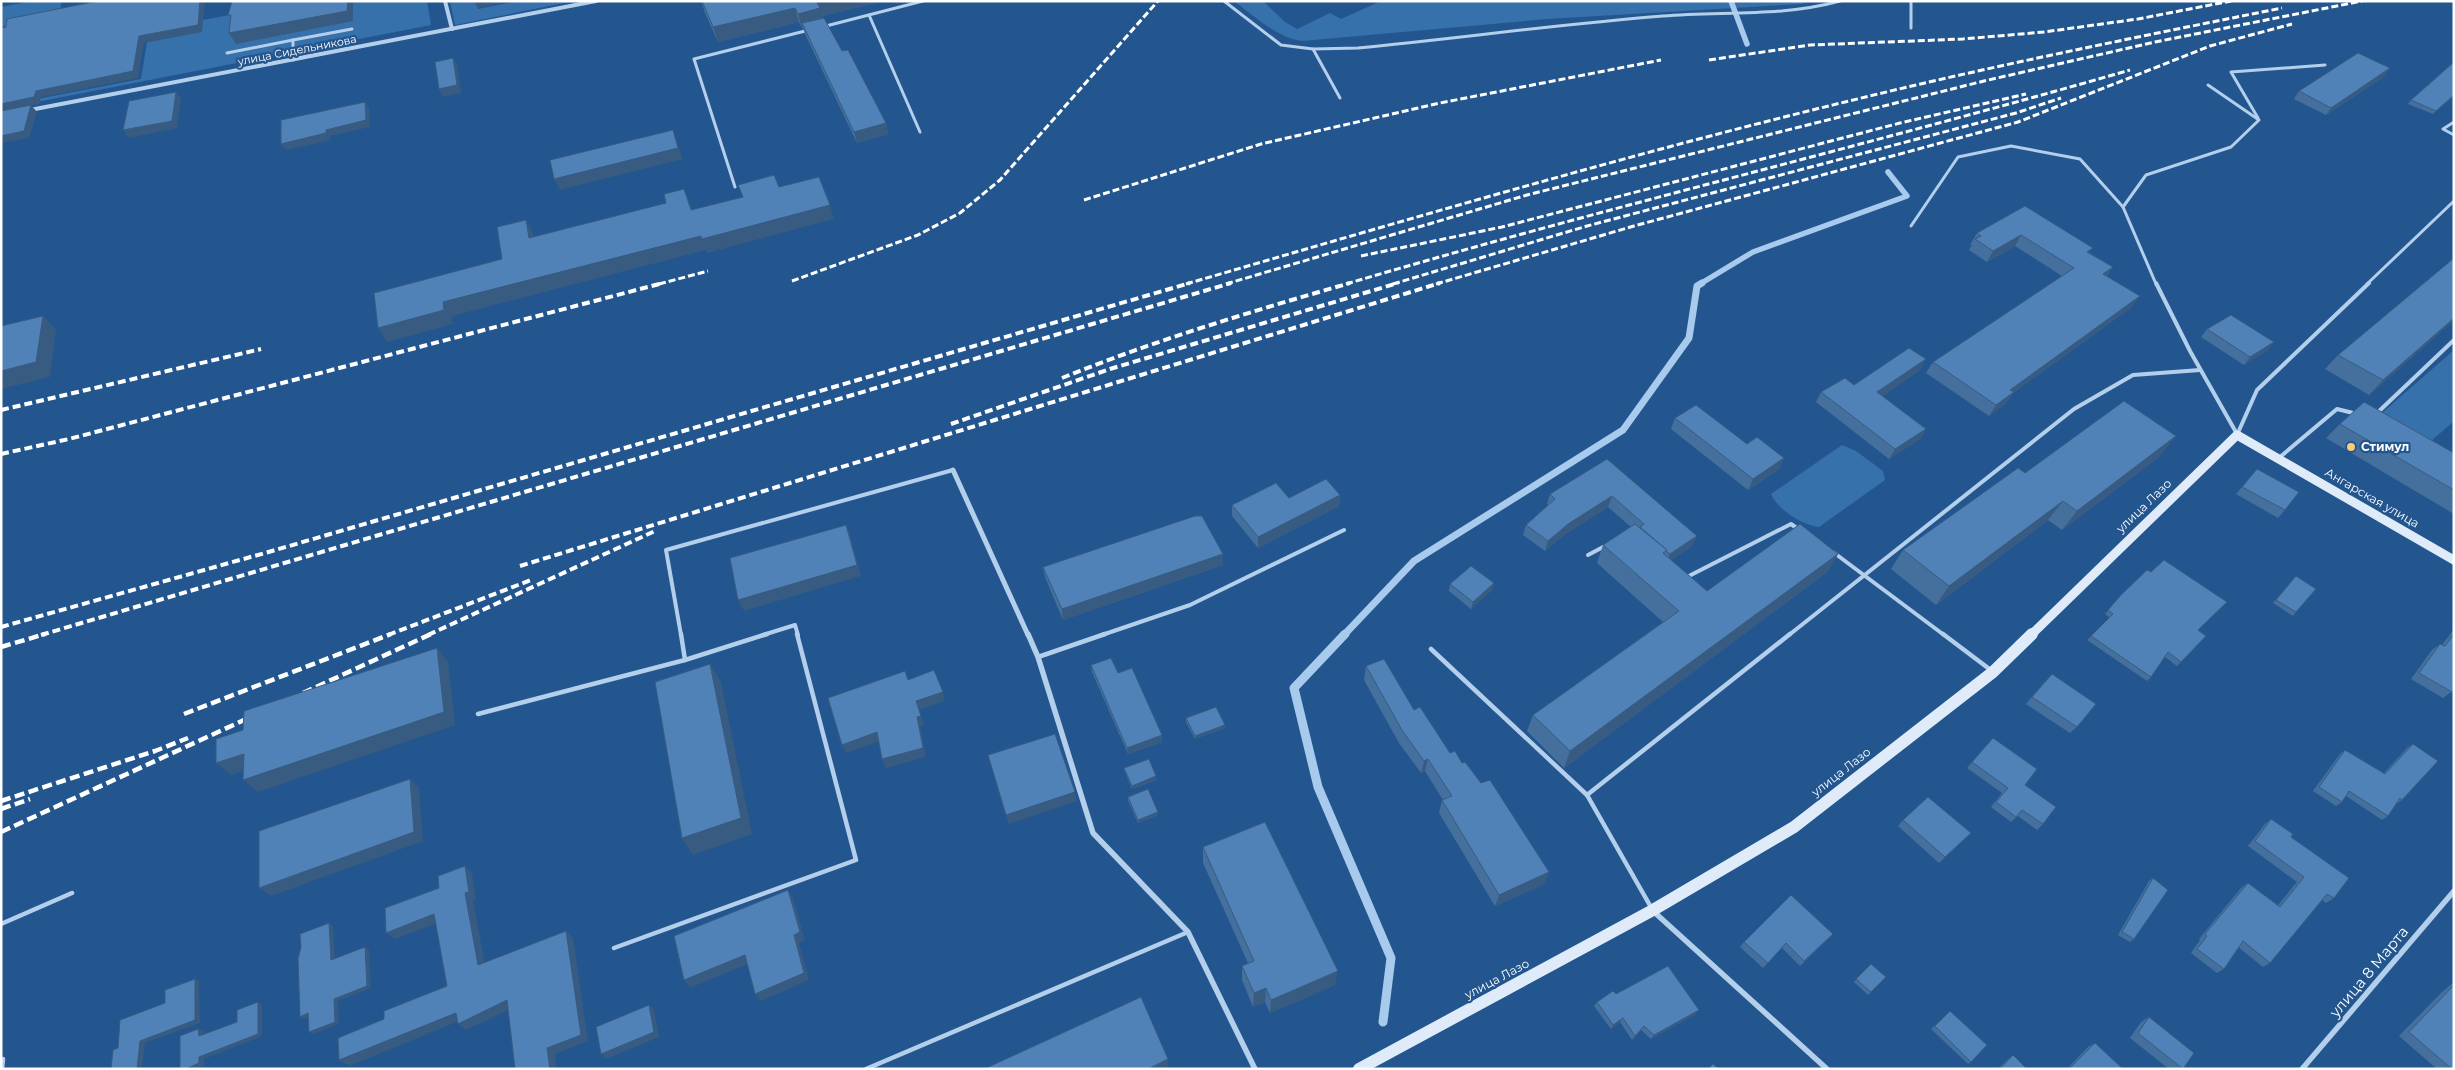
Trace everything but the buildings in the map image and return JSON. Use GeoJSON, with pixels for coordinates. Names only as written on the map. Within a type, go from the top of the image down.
{"type":"FeatureCollection","features":[{"type":"Feature","properties":{"kind":"street"},"geometry":{"type":"LineString","coordinates":[[445,1],[452,29]]}},
{"type":"Feature","properties":{"kind":"street","name":"улица Сидельникова"},"geometry":{"type":"LineString","coordinates":[[21,111],[596,1]]}},
{"type":"Feature","properties":{"kind":"street"},"geometry":{"type":"LineString","coordinates":[[2237,435],[2278,459]]}},
{"type":"Feature","properties":{"kind":"street","name":"улица Лазо"},"geometry":{"type":"LineString","coordinates":[[1359,1069],[1653,910],[1794,827],[1993,672],[2237,435]]}},
{"type":"Feature","properties":{"kind":"street","name":"Ангарская улица"},"geometry":{"type":"LineString","coordinates":[[2278,459],[2454,560]]}},
{"type":"Feature","properties":{"kind":"street"},"geometry":{"type":"LineString","coordinates":[[953,470],[1038,657],[1093,833],[1188,932],[1255,1069]]}},
{"type":"Feature","properties":{"kind":"street","name":"улица 8 Марта"},"geometry":{"type":"LineString","coordinates":[[2302,1069],[2454,891]]}},
{"type":"Feature","properties":{"kind":"street"},"geometry":{"type":"LineString","coordinates":[[1653,910],[1828,1069]]}},
{"type":"Feature","properties":{"kind":"lane"},"geometry":{"type":"LineString","coordinates":[[823,27],[923,1]]}},
{"type":"Feature","properties":{"kind":"lane"},"geometry":{"type":"LineString","coordinates":[[1224,1],[1281,45],[1313,49],[1368,47],[1692,14],[1765,14],[1822,7],[1840,1]]}},
{"type":"Feature","properties":{"kind":"lane"},"geometry":{"type":"LineString","coordinates":[[1911,1],[1912,28]]}},
{"type":"Feature","properties":{"kind":"lane"},"geometry":{"type":"LineString","coordinates":[[869,15],[920,132]]}},
{"type":"Feature","properties":{"kind":"lane"},"geometry":{"type":"LineString","coordinates":[[227,53],[352,29]]}},
{"type":"Feature","properties":{"kind":"lane"},"geometry":{"type":"LineString","coordinates":[[735,187],[694,59],[814,29]]}},
{"type":"Feature","properties":{"kind":"lane"},"geometry":{"type":"LineString","coordinates":[[293,40],[293,60]]}},
{"type":"Feature","properties":{"kind":"lane"},"geometry":{"type":"LineString","coordinates":[[1313,49],[1340,98]]}},
{"type":"Feature","properties":{"kind":"lane"},"geometry":{"type":"LineString","coordinates":[[2259,120],[2232,72],[2325,65]]}},
{"type":"Feature","properties":{"kind":"lane"},"geometry":{"type":"LineString","coordinates":[[2208,85],[2259,120]]}},
{"type":"Feature","properties":{"kind":"lane"},"geometry":{"type":"LineString","coordinates":[[2124,207],[2146,175],[2231,147],[2259,120]]}},
{"type":"Feature","properties":{"kind":"lane"},"geometry":{"type":"LineString","coordinates":[[2454,122],[2443,129],[2454,135]]}},
{"type":"Feature","properties":{"kind":"lane"},"geometry":{"type":"LineString","coordinates":[[1911,226],[1958,157],[2011,146],[2080,158],[2124,207],[2137,242],[2200,370],[2237,435]]}},
{"type":"Feature","properties":{"kind":"lane"},"geometry":{"type":"LineString","coordinates":[[2237,435],[2257,390],[2454,201]]}},
{"type":"Feature","properties":{"kind":"lane"},"geometry":{"type":"LineString","coordinates":[[2380,422],[2372,417],[2454,340]]}},
{"type":"Feature","properties":{"kind":"lane"},"geometry":{"type":"LineString","coordinates":[[1587,795],[2074,410],[2133,375],[2200,370]]}},
{"type":"Feature","properties":{"kind":"lane"},"geometry":{"type":"LineString","coordinates":[[2278,459],[2337,409],[2364,415]]}},
{"type":"Feature","properties":{"kind":"lane"},"geometry":{"type":"LineString","coordinates":[[684,660],[666,550],[953,470]]}},
{"type":"Feature","properties":{"kind":"lane"},"geometry":{"type":"LineString","coordinates":[[1680,581],[1791,524],[1806,534]]}},
{"type":"Feature","properties":{"kind":"lane"},"geometry":{"type":"LineString","coordinates":[[1038,657],[1190,605],[1247,579],[1344,530]]}},
{"type":"Feature","properties":{"kind":"lane"},"geometry":{"type":"LineString","coordinates":[[1588,555],[1610,542]]}},
{"type":"Feature","properties":{"kind":"lane"},"geometry":{"type":"LineString","coordinates":[[1828,549],[1866,574],[1993,672]]}},
{"type":"Feature","properties":{"kind":"lane"},"geometry":{"type":"LineString","coordinates":[[478,714],[684,660],[795,625],[856,860],[614,948]]}},
{"type":"Feature","properties":{"kind":"lane"},"geometry":{"type":"LineString","coordinates":[[1431,649],[1587,795],[1653,910]]}},
{"type":"Feature","properties":{"kind":"lane"},"geometry":{"type":"LineString","coordinates":[[1,924],[72,893]]}},
{"type":"Feature","properties":{"kind":"lane"},"geometry":{"type":"LineString","coordinates":[[866,1069],[1188,932]]}},
{"type":"Feature","properties":{"kind":"lane"},"geometry":{"type":"LineString","coordinates":[[2,1069],[3,1059]]}},
{"type":"Feature","properties":{"kind":"shaded area"},"geometry":{"type":"Polygon","coordinates":[[[32,1],[62,1],[59,15],[1,27],[1,7],[32,1]]]}},
{"type":"Feature","properties":{"kind":"shaded area"},"geometry":{"type":"Polygon","coordinates":[[[304,1],[427,1],[431,25],[1,109],[1,106],[141,79],[149,30],[304,1]]]}},
{"type":"Feature","properties":{"kind":"shaded area"},"geometry":{"type":"Polygon","coordinates":[[[450,1],[476,1],[478,9],[518,1],[574,1],[455,25],[450,1]]]}},
{"type":"Feature","properties":{"kind":"shaded area"},"geometry":{"type":"Polygon","coordinates":[[[1234,1],[1263,1],[1285,22],[1297,29],[1330,13],[1341,19],[1381,1],[1812,1],[1801,4],[1547,19],[1302,41],[1284,36],[1275,31],[1234,1]]]}},
{"type":"Feature","properties":{"kind":"shaded area"},"geometry":{"type":"Polygon","coordinates":[[[2454,350],[2454,421],[2430,442],[2382,413],[2454,350]]]}},
{"type":"Feature","properties":{"kind":"shaded area"},"geometry":{"type":"Polygon","coordinates":[[[1842,445],[1856,451],[1883,471],[1885,480],[1819,527],[1798,520],[1779,506],[1771,494],[1842,445]]]}},
{"type":"Feature","properties":{"kind":"waterway"},"geometry":{"type":"LineString","coordinates":[[1731,1],[1747,44]]}},
{"type":"Feature","properties":{"kind":"waterway"},"geometry":{"type":"LineString","coordinates":[[1700,284],[1753,252],[1907,196],[1888,172]]}},
{"type":"Feature","properties":{"kind":"waterway"},"geometry":{"type":"LineString","coordinates":[[1344,635],[1414,561],[1623,430],[1689,338],[1697,286],[1702,283]]}},
{"type":"Feature","properties":{"kind":"waterway"},"geometry":{"type":"LineString","coordinates":[[1345,634],[1294,688],[1318,787],[1391,958],[1383,1022]]}},
{"type":"Feature","properties":{"kind":"railway"},"geometry":{"type":"LineString","coordinates":[[792,281],[918,235],[960,213],[1000,180],[1158,1]]}},
{"type":"Feature","properties":{"kind":"railway"},"geometry":{"type":"LineString","coordinates":[[1709,60],[1810,45],[1963,39],[2044,32],[2138,19],[2231,1]]}},
{"type":"Feature","properties":{"kind":"railway"},"geometry":{"type":"LineString","coordinates":[[1226,284],[1527,195],[1984,81],[2155,42],[2362,1]]}},
{"type":"Feature","properties":{"kind":"railway"},"geometry":{"type":"LineString","coordinates":[[1186,284],[1682,143],[1903,88],[2282,8]]}},
{"type":"Feature","properties":{"kind":"railway"},"geometry":{"type":"LineString","coordinates":[[1436,284],[1634,226],[2018,122],[2210,46],[2292,24]]}},
{"type":"Feature","properties":{"kind":"railway"},"geometry":{"type":"LineString","coordinates":[[1084,200],[1261,144],[1440,103],[1661,60]]}},
{"type":"Feature","properties":{"kind":"railway"},"geometry":{"type":"LineString","coordinates":[[1346,284],[2130,70]]}},
{"type":"Feature","properties":{"kind":"railway"},"geometry":{"type":"LineString","coordinates":[[1361,256],[1502,227],[1900,123],[2026,94]]}},
{"type":"Feature","properties":{"kind":"railway"},"geometry":{"type":"LineString","coordinates":[[1393,284],[1587,226],[2016,113],[2061,98]]}},
{"type":"Feature","properties":{"kind":"railway"},"geometry":{"type":"LineString","coordinates":[[659,284],[708,271]]}},
{"type":"Feature","properties":{"kind":"railway"},"geometry":{"type":"LineString","coordinates":[[1,454],[69,439],[663,283]]}},
{"type":"Feature","properties":{"kind":"railway"},"geometry":{"type":"LineString","coordinates":[[1,627],[272,551],[1190,283]]}},
{"type":"Feature","properties":{"kind":"railway"},"geometry":{"type":"LineString","coordinates":[[41,635],[1231,283]]}},
{"type":"Feature","properties":{"kind":"railway"},"geometry":{"type":"LineString","coordinates":[[1062,378],[1097,364],[1241,315],[1350,283]]}},
{"type":"Feature","properties":{"kind":"railway"},"geometry":{"type":"LineString","coordinates":[[951,424],[1110,369],[1398,283]]}},
{"type":"Feature","properties":{"kind":"railway"},"geometry":{"type":"LineString","coordinates":[[520,566],[1440,283]]}},
{"type":"Feature","properties":{"kind":"railway"},"geometry":{"type":"LineString","coordinates":[[1,410],[261,349]]}},
{"type":"Feature","properties":{"kind":"railway"},"geometry":{"type":"LineString","coordinates":[[428,635],[655,531]]}},
{"type":"Feature","properties":{"kind":"railway"},"geometry":{"type":"LineString","coordinates":[[388,635],[531,580]]}},
{"type":"Feature","properties":{"kind":"railway"},"geometry":{"type":"LineString","coordinates":[[1,647],[45,634]]}},
{"type":"Feature","properties":{"kind":"railway"},"geometry":{"type":"LineString","coordinates":[[184,714],[391,634]]}},
{"type":"Feature","properties":{"kind":"railway"},"geometry":{"type":"LineString","coordinates":[[303,693],[431,634]]}},
{"type":"Feature","properties":{"kind":"railway"},"geometry":{"type":"LineString","coordinates":[[1,832],[255,715]]}},
{"type":"Feature","properties":{"kind":"railway"},"geometry":{"type":"LineString","coordinates":[[1,801],[155,751],[188,738]]}},
{"type":"Feature","properties":{"kind":"railway"},"geometry":{"type":"LineString","coordinates":[[1,809],[30,799]]}},
{"type":"Feature","properties":{"kind":"place","name":"Стимул"},"geometry":{"type":"Point","coordinates":[2351,447]}}]}
